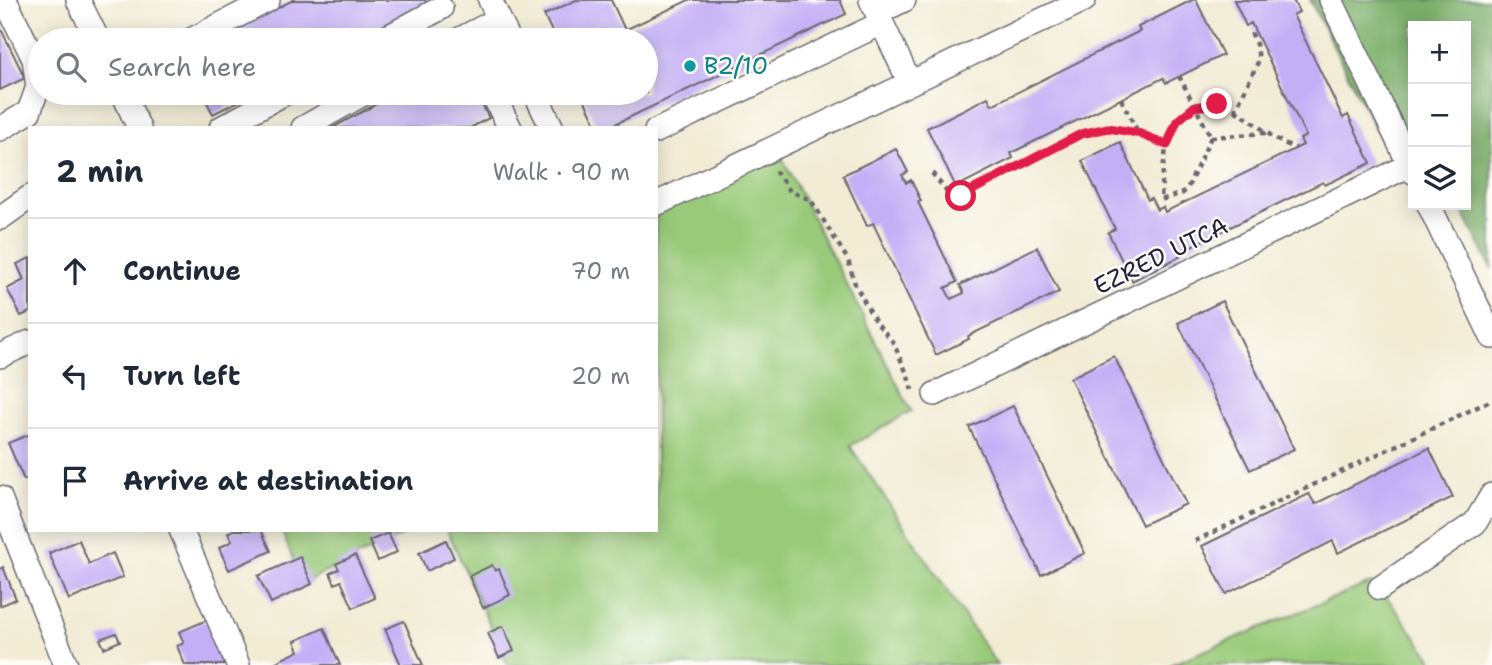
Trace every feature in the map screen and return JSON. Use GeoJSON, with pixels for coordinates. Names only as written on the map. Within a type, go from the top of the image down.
{"type":"FeatureCollection","features":[{"type":"Feature","properties":{"kind":"street"},"geometry":{"type":"LineString","coordinates":[[5,0],[28,47]]}},
{"type":"Feature","properties":{"kind":"street"},"geometry":{"type":"LineString","coordinates":[[78,0],[92,28]]}},
{"type":"Feature","properties":{"kind":"street"},"geometry":{"type":"LineString","coordinates":[[214,28],[268,0]]}},
{"type":"Feature","properties":{"kind":"street"},"geometry":{"type":"LineString","coordinates":[[658,130],[904,0]]}},
{"type":"Feature","properties":{"kind":"street"},"geometry":{"type":"LineString","coordinates":[[658,203],[1084,0]]}},
{"type":"Feature","properties":{"kind":"street","name":"EZRED UTCA"},"geometry":{"type":"LineString","coordinates":[[1331,0],[1408,162]]}},
{"type":"Feature","properties":{"kind":"street"},"geometry":{"type":"LineString","coordinates":[[404,28],[441,8]]}},
{"type":"Feature","properties":{"kind":"street"},"geometry":{"type":"LineString","coordinates":[[474,28],[494,9],[503,28]]}},
{"type":"Feature","properties":{"kind":"street"},"geometry":{"type":"LineString","coordinates":[[877,12],[910,83]]}},
{"type":"Feature","properties":{"kind":"street"},"geometry":{"type":"LineString","coordinates":[[0,129],[29,111],[31,105]]}},
{"type":"Feature","properties":{"kind":"street"},"geometry":{"type":"LineString","coordinates":[[127,105],[134,126]]}},
{"type":"Feature","properties":{"kind":"street"},"geometry":{"type":"LineString","coordinates":[[225,126],[263,105]]}},
{"type":"Feature","properties":{"kind":"street"},"geometry":{"type":"LineString","coordinates":[[307,126],[344,105]]}},
{"type":"Feature","properties":{"kind":"street"},"geometry":{"type":"LineString","coordinates":[[498,105],[509,126]]}},
{"type":"Feature","properties":{"kind":"street"},"geometry":{"type":"LineString","coordinates":[[541,105],[551,126]]}},
{"type":"Feature","properties":{"kind":"street","name":"EZRED UTCA"},"geometry":{"type":"LineString","coordinates":[[935,394],[1408,169]]}},
{"type":"Feature","properties":{"kind":"street"},"geometry":{"type":"LineString","coordinates":[[0,218],[28,198]]}},
{"type":"Feature","properties":{"kind":"street"},"geometry":{"type":"LineString","coordinates":[[1431,210],[1492,337]]}},
{"type":"Feature","properties":{"kind":"street"},"geometry":{"type":"LineString","coordinates":[[0,356],[28,343]]}},
{"type":"Feature","properties":{"kind":"street"},"geometry":{"type":"LineString","coordinates":[[1380,588],[1475,523],[1492,495]]}},
{"type":"Feature","properties":{"kind":"street"},"geometry":{"type":"LineString","coordinates":[[0,498],[66,665]]}},
{"type":"Feature","properties":{"kind":"street"},"geometry":{"type":"LineString","coordinates":[[181,532],[238,665]]}},
{"type":"Feature","properties":{"kind":"path"},"geometry":{"type":"LineString","coordinates":[[1235,111],[1259,60],[1250,29]]}},
{"type":"Feature","properties":{"kind":"path"},"geometry":{"type":"LineString","coordinates":[[1179,76],[1211,137]]}},
{"type":"Feature","properties":{"kind":"path"},"geometry":{"type":"LineString","coordinates":[[1121,99],[1138,133]]}},
{"type":"Feature","properties":{"kind":"path"},"geometry":{"type":"LineString","coordinates":[[1211,137],[1184,193],[1161,200],[1167,145],[1177,121],[1194,107],[1217,104],[1235,111],[1284,145],[1296,148]]}},
{"type":"Feature","properties":{"kind":"path"},"geometry":{"type":"LineString","coordinates":[[932,173],[948,193],[961,196],[1081,134],[1108,128],[1138,133],[1167,145]]}},
{"type":"Feature","properties":{"kind":"path"},"geometry":{"type":"LineString","coordinates":[[1211,137],[1267,133]]}},
{"type":"Feature","properties":{"kind":"path"},"geometry":{"type":"LineString","coordinates":[[764,153],[790,191],[811,200],[848,260],[855,284],[875,321],[893,342],[916,401],[935,394]]}},
{"type":"Feature","properties":{"kind":"path"},"geometry":{"type":"LineString","coordinates":[[1195,541],[1492,400]]}},
{"type":"Feature","properties":{"kind":"green space"},"geometry":{"type":"Polygon","coordinates":[[[1310,0],[1492,0],[1492,269],[1462,210],[1471,210],[1471,21],[1408,21],[1408,156],[1393,164],[1310,0]]]}},
{"type":"Feature","properties":{"kind":"green space"},"geometry":{"type":"Polygon","coordinates":[[[776,146],[911,411],[850,446],[997,665],[508,665],[448,532],[658,532],[658,206],[776,146]]]}},
{"type":"Feature","properties":{"kind":"green space"},"geometry":{"type":"Polygon","coordinates":[[[282,532],[409,532],[303,583],[282,532]]]}},
{"type":"Feature","properties":{"kind":"green space"},"geometry":{"type":"Polygon","coordinates":[[[1370,583],[1380,588],[1436,665],[1170,665],[1370,583]]]}},
{"type":"Feature","properties":{"kind":"building"},"geometry":{"type":"Polygon","coordinates":[[[293,0],[425,0],[427,3],[379,28],[238,28],[293,0]]]}},
{"type":"Feature","properties":{"kind":"building","name":"B2/10"},"geometry":{"type":"Polygon","coordinates":[[[576,0],[611,0],[624,28],[550,28],[544,15],[576,0]]]}},
{"type":"Feature","properties":{"kind":"building","name":"B2/10"},"geometry":{"type":"Polygon","coordinates":[[[689,0],[840,0],[846,14],[658,104],[658,28],[629,28],[689,0]]]}},
{"type":"Feature","properties":{"kind":"building"},"geometry":{"type":"Polygon","coordinates":[[[1196,0],[1223,55],[1166,83],[1163,78],[1011,153],[1013,158],[956,187],[927,128],[988,97],[992,105],[1140,31],[1138,27],[1196,0]]]}},
{"type":"Feature","properties":{"kind":"building"},"geometry":{"type":"Polygon","coordinates":[[[1234,0],[1293,0],[1299,12],[1293,15],[1343,118],[1348,115],[1371,163],[1325,185],[1323,182],[1179,252],[1181,256],[1132,281],[1108,232],[1115,229],[1082,161],[1120,142],[1148,200],[1151,198],[1157,210],[1163,207],[1165,212],[1303,145],[1300,139],[1306,136],[1251,23],[1246,26],[1234,0]]]}},
{"type":"Feature","properties":{"kind":"building"},"geometry":{"type":"Polygon","coordinates":[[[0,27],[25,78],[0,90],[0,27]]]}},
{"type":"Feature","properties":{"kind":"building"},"geometry":{"type":"Polygon","coordinates":[[[208,105],[231,105],[213,114],[208,105]]]}},
{"type":"Feature","properties":{"kind":"building"},"geometry":{"type":"Polygon","coordinates":[[[375,105],[482,105],[489,118],[474,126],[336,126],[375,105]]]}},
{"type":"Feature","properties":{"kind":"building","name":"B2/10"},"geometry":{"type":"Polygon","coordinates":[[[587,105],[655,105],[611,126],[597,126],[587,105]]]}},
{"type":"Feature","properties":{"kind":"building"},"geometry":{"type":"Polygon","coordinates":[[[896,149],[908,172],[902,175],[906,183],[911,180],[921,201],[918,202],[957,282],[945,288],[951,299],[964,293],[960,285],[1037,247],[1059,292],[968,336],[969,339],[936,355],[873,223],[867,226],[843,175],[896,149]]]}},
{"type":"Feature","properties":{"kind":"building"},"geometry":{"type":"Polygon","coordinates":[[[28,259],[28,313],[21,316],[7,289],[24,280],[17,264],[28,259]]]}},
{"type":"Feature","properties":{"kind":"building"},"geometry":{"type":"Polygon","coordinates":[[[1222,301],[1294,449],[1250,470],[1178,323],[1222,301]]]}},
{"type":"Feature","properties":{"kind":"building"},"geometry":{"type":"Polygon","coordinates":[[[1114,356],[1186,504],[1142,525],[1070,378],[1114,356]]]}},
{"type":"Feature","properties":{"kind":"building"},"geometry":{"type":"Polygon","coordinates":[[[1013,406],[1085,553],[1041,575],[969,427],[1013,406]]]}},
{"type":"Feature","properties":{"kind":"building"},"geometry":{"type":"Polygon","coordinates":[[[28,435],[28,479],[24,480],[8,443],[28,435]]]}},
{"type":"Feature","properties":{"kind":"building"},"geometry":{"type":"Polygon","coordinates":[[[1429,448],[1453,497],[1338,553],[1333,541],[1226,594],[1202,546],[1309,494],[1315,504],[1429,448]]]}},
{"type":"Feature","properties":{"kind":"building"},"geometry":{"type":"Polygon","coordinates":[[[262,532],[271,551],[229,570],[219,548],[232,541],[228,533],[262,532]]]}},
{"type":"Feature","properties":{"kind":"building"},"geometry":{"type":"Polygon","coordinates":[[[388,533],[397,552],[378,561],[369,541],[388,533]]]}},
{"type":"Feature","properties":{"kind":"building"},"geometry":{"type":"Polygon","coordinates":[[[79,540],[89,564],[113,553],[123,577],[69,600],[49,553],[79,540]]]}},
{"type":"Feature","properties":{"kind":"building"},"geometry":{"type":"Polygon","coordinates":[[[446,540],[454,558],[427,571],[419,553],[446,540]]]}},
{"type":"Feature","properties":{"kind":"building"},"geometry":{"type":"Polygon","coordinates":[[[355,555],[375,598],[353,608],[341,581],[335,584],[330,573],[339,569],[336,564],[355,555]]]}},
{"type":"Feature","properties":{"kind":"building"},"geometry":{"type":"Polygon","coordinates":[[[300,557],[312,584],[271,603],[258,576],[300,557]]]}},
{"type":"Feature","properties":{"kind":"building"},"geometry":{"type":"Polygon","coordinates":[[[492,565],[495,571],[499,569],[510,595],[483,608],[469,576],[492,565]]]}},
{"type":"Feature","properties":{"kind":"building"},"geometry":{"type":"Polygon","coordinates":[[[3,567],[16,599],[0,606],[0,569],[3,567]]]}},
{"type":"Feature","properties":{"kind":"building"},"geometry":{"type":"Polygon","coordinates":[[[207,620],[227,665],[185,665],[177,646],[184,643],[179,632],[207,620]]]}},
{"type":"Feature","properties":{"kind":"building"},"geometry":{"type":"Polygon","coordinates":[[[404,621],[423,665],[401,665],[385,629],[404,621]]]}},
{"type":"Feature","properties":{"kind":"building"},"geometry":{"type":"Polygon","coordinates":[[[503,626],[514,651],[499,658],[488,633],[503,626]]]}},
{"type":"Feature","properties":{"kind":"building"},"geometry":{"type":"Polygon","coordinates":[[[324,628],[340,665],[277,665],[276,662],[299,651],[295,641],[324,628]]]}},
{"type":"Feature","properties":{"kind":"building"},"geometry":{"type":"Polygon","coordinates":[[[116,633],[120,641],[104,648],[100,639],[116,633]]]}},
{"type":"Feature","properties":{"kind":"place","name":"B2/10"},"geometry":{"type":"Point","coordinates":[690,66]}},
{"type":"Feature","properties":{"kind":"route"},"geometry":{"type":"LineString","coordinates":[[961,196],[1081,134],[1108,128],[1138,133],[1167,145],[1177,121],[1194,107],[1217,104]]}}]}
